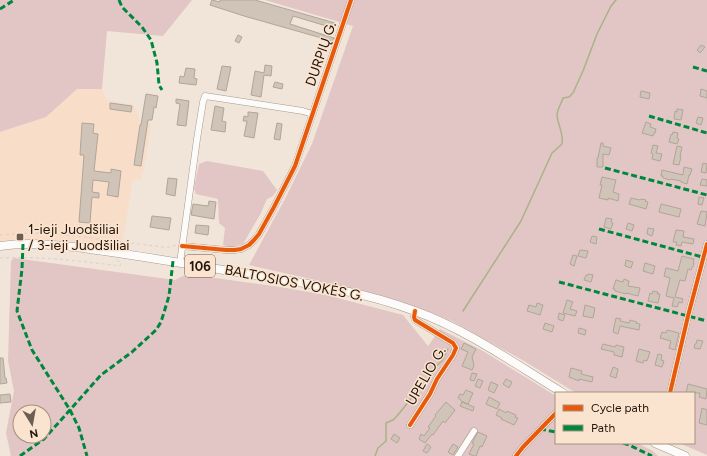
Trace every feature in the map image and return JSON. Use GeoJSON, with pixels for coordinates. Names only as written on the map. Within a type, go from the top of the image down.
{"type":"FeatureCollection","features":[{"type":"Feature","properties":{"kind":"main road","name":"BALTOSIOS VOKĖS G."},"geometry":{"type":"LineString","coordinates":[[0,246],[23,244],[63,246],[180,263],[303,283],[347,292],[415,311]]}},
{"type":"Feature","properties":{"kind":"main road","name":"106"},"geometry":{"type":"LineString","coordinates":[[415,311],[444,323],[471,337],[561,392]]}},
{"type":"Feature","properties":{"kind":"main road"},"geometry":{"type":"LineString","coordinates":[[658,444],[684,456]]}},
{"type":"Feature","properties":{"kind":"street","name":"DURPIŲ G."},"geometry":{"type":"LineString","coordinates":[[182,244],[235,250],[249,245],[254,240],[274,207],[294,166],[351,0]]}},
{"type":"Feature","properties":{"kind":"street"},"geometry":{"type":"LineString","coordinates":[[180,263],[197,139],[203,102],[206,96],[303,111],[312,114]]}},
{"type":"Feature","properties":{"kind":"street"},"geometry":{"type":"LineString","coordinates":[[670,392],[707,244]]}},
{"type":"Feature","properties":{"kind":"street","name":"UPELIO G."},"geometry":{"type":"LineString","coordinates":[[410,425],[430,394],[437,379],[456,348],[453,343],[415,320],[415,311]]}},
{"type":"Feature","properties":{"kind":"street"},"geometry":{"type":"LineString","coordinates":[[516,456],[555,414]]}},
{"type":"Feature","properties":{"kind":"street"},"geometry":{"type":"LineString","coordinates":[[458,456],[474,431]]}},
{"type":"Feature","properties":{"kind":"path"},"geometry":{"type":"LineString","coordinates":[[0,235],[51,233],[163,247],[171,247],[182,244]]}},
{"type":"Feature","properties":{"kind":"path"},"geometry":{"type":"LineString","coordinates":[[0,258],[22,256],[120,266],[121,262],[114,260]]}},
{"type":"Feature","properties":{"kind":"shaded area"},"geometry":{"type":"Polygon","coordinates":[[[0,0],[192,0],[163,36],[107,31],[102,89],[77,89],[46,117],[0,132],[0,0]]]}},
{"type":"Feature","properties":{"kind":"shaded area"},"geometry":{"type":"Polygon","coordinates":[[[265,0],[707,0],[707,455],[681,444],[695,444],[695,392],[574,392],[524,361],[452,321],[430,312],[403,302],[360,290],[249,265],[285,199],[312,144],[353,26],[265,0]]]}},
{"type":"Feature","properties":{"kind":"shaded area"},"geometry":{"type":"Polygon","coordinates":[[[77,89],[102,89],[107,100],[134,105],[140,120],[151,124],[141,180],[133,179],[121,250],[35,240],[0,242],[0,132],[46,117],[77,89]]]}},
{"type":"Feature","properties":{"kind":"shaded area"},"geometry":{"type":"Polygon","coordinates":[[[207,161],[263,171],[277,190],[273,196],[267,199],[261,213],[243,244],[231,247],[223,245],[225,228],[219,223],[218,199],[196,194],[194,188],[199,164],[207,161]]]}},
{"type":"Feature","properties":{"kind":"shaded area"},"geometry":{"type":"Polygon","coordinates":[[[14,258],[175,280],[187,274],[326,295],[403,315],[428,346],[440,329],[483,351],[555,395],[555,444],[639,444],[653,451],[658,456],[11,456],[6,433],[14,391],[8,361],[11,261],[14,258]]]}},
{"type":"Feature","properties":{"kind":"building"},"geometry":{"type":"Polygon","coordinates":[[[212,0],[220,2],[220,0],[255,0],[335,23],[333,28],[293,16],[290,24],[334,38],[332,41],[244,16],[210,5],[212,0]]]}},
{"type":"Feature","properties":{"kind":"building"},"geometry":{"type":"Polygon","coordinates":[[[238,35],[242,37],[239,43],[235,41],[238,35]]]}},
{"type":"Feature","properties":{"kind":"building"},"geometry":{"type":"Polygon","coordinates":[[[701,45],[705,47],[700,53],[697,50],[701,45]]]}},
{"type":"Feature","properties":{"kind":"building"},"geometry":{"type":"Polygon","coordinates":[[[265,65],[272,66],[271,76],[264,75],[261,97],[251,95],[255,71],[264,73],[265,65]]]}},
{"type":"Feature","properties":{"kind":"building"},"geometry":{"type":"Polygon","coordinates":[[[222,66],[231,67],[226,91],[217,89],[222,66]]]}},
{"type":"Feature","properties":{"kind":"building"},"geometry":{"type":"Polygon","coordinates":[[[186,68],[195,69],[194,78],[197,79],[196,85],[179,83],[180,76],[184,77],[186,68]]]}},
{"type":"Feature","properties":{"kind":"building"},"geometry":{"type":"Polygon","coordinates":[[[275,82],[283,84],[282,89],[273,87],[275,82]]]}},
{"type":"Feature","properties":{"kind":"building"},"geometry":{"type":"Polygon","coordinates":[[[701,89],[707,91],[707,98],[700,96],[701,89]]]}},
{"type":"Feature","properties":{"kind":"building"},"geometry":{"type":"Polygon","coordinates":[[[641,91],[650,93],[649,99],[640,97],[641,91]]]}},
{"type":"Feature","properties":{"kind":"building"},"geometry":{"type":"Polygon","coordinates":[[[146,94],[158,96],[156,108],[154,107],[152,120],[148,120],[141,166],[134,165],[146,94]]]}},
{"type":"Feature","properties":{"kind":"building"},"geometry":{"type":"Polygon","coordinates":[[[176,99],[189,101],[186,126],[177,125],[180,104],[176,103],[176,99]]]}},
{"type":"Feature","properties":{"kind":"building"},"geometry":{"type":"Polygon","coordinates":[[[110,103],[132,106],[131,112],[110,109],[110,103]]]}},
{"type":"Feature","properties":{"kind":"building"},"geometry":{"type":"Polygon","coordinates":[[[215,106],[224,108],[222,121],[226,122],[225,132],[211,130],[215,106]]]}},
{"type":"Feature","properties":{"kind":"building"},"geometry":{"type":"Polygon","coordinates":[[[677,109],[683,110],[681,120],[674,119],[675,111],[677,112],[677,109]]]}},
{"type":"Feature","properties":{"kind":"building"},"geometry":{"type":"Polygon","coordinates":[[[248,112],[258,113],[254,138],[244,136],[247,121],[243,121],[244,116],[248,117],[248,112]]]}},
{"type":"Feature","properties":{"kind":"building"},"geometry":{"type":"Polygon","coordinates":[[[698,117],[703,118],[701,125],[696,123],[698,117]]]}},
{"type":"Feature","properties":{"kind":"building"},"geometry":{"type":"Polygon","coordinates":[[[646,122],[651,124],[650,127],[656,129],[653,136],[642,133],[646,122]]]}},
{"type":"Feature","properties":{"kind":"building"},"geometry":{"type":"Polygon","coordinates":[[[82,123],[94,124],[93,133],[98,134],[94,171],[111,173],[111,169],[121,171],[118,197],[107,195],[109,182],[93,180],[92,192],[99,193],[99,198],[92,197],[90,223],[79,222],[84,155],[80,155],[82,123]]]}},
{"type":"Feature","properties":{"kind":"building"},"geometry":{"type":"Polygon","coordinates":[[[277,123],[282,124],[280,140],[274,139],[277,123]]]}},
{"type":"Feature","properties":{"kind":"building"},"geometry":{"type":"Polygon","coordinates":[[[673,132],[678,133],[677,138],[679,139],[677,144],[669,142],[673,132]]]}},
{"type":"Feature","properties":{"kind":"building"},"geometry":{"type":"Polygon","coordinates":[[[601,143],[603,143],[603,146],[611,148],[609,155],[603,154],[603,167],[597,167],[597,158],[601,143]]]}},
{"type":"Feature","properties":{"kind":"building"},"geometry":{"type":"Polygon","coordinates":[[[653,145],[658,146],[656,153],[662,154],[660,161],[652,159],[653,154],[651,153],[653,145]]]}},
{"type":"Feature","properties":{"kind":"building"},"geometry":{"type":"Polygon","coordinates":[[[677,146],[682,147],[679,165],[673,164],[677,146]]]}},
{"type":"Feature","properties":{"kind":"building"},"geometry":{"type":"Polygon","coordinates":[[[703,163],[707,164],[706,173],[701,172],[703,163]]]}},
{"type":"Feature","properties":{"kind":"building"},"geometry":{"type":"Polygon","coordinates":[[[684,167],[692,169],[687,184],[681,181],[663,178],[663,176],[661,176],[662,170],[683,175],[684,167]]]}},
{"type":"Feature","properties":{"kind":"building"},"geometry":{"type":"Polygon","coordinates":[[[602,177],[616,180],[613,192],[619,194],[618,201],[608,198],[608,200],[599,198],[602,177]]]}},
{"type":"Feature","properties":{"kind":"building"},"geometry":{"type":"Polygon","coordinates":[[[168,178],[177,179],[175,196],[166,194],[168,178]]]}},
{"type":"Feature","properties":{"kind":"building"},"geometry":{"type":"Polygon","coordinates":[[[702,179],[707,180],[707,186],[700,185],[702,179]]]}},
{"type":"Feature","properties":{"kind":"building"},"geometry":{"type":"Polygon","coordinates":[[[699,197],[704,198],[702,205],[698,204],[699,197]]]}},
{"type":"Feature","properties":{"kind":"building"},"geometry":{"type":"Polygon","coordinates":[[[631,198],[646,200],[645,201],[648,202],[646,209],[629,204],[631,198]]]}},
{"type":"Feature","properties":{"kind":"building"},"geometry":{"type":"Polygon","coordinates":[[[209,201],[216,202],[214,219],[191,215],[193,204],[208,206],[209,201]]]}},
{"type":"Feature","properties":{"kind":"building"},"geometry":{"type":"Polygon","coordinates":[[[661,204],[681,209],[679,217],[659,212],[661,204]]]}},
{"type":"Feature","properties":{"kind":"building"},"geometry":{"type":"Polygon","coordinates":[[[701,211],[707,212],[705,226],[697,224],[701,211]]]}},
{"type":"Feature","properties":{"kind":"building"},"geometry":{"type":"Polygon","coordinates":[[[152,216],[171,218],[169,230],[150,227],[152,216]]]}},
{"type":"Feature","properties":{"kind":"building"},"geometry":{"type":"Polygon","coordinates":[[[606,218],[612,219],[611,222],[613,223],[611,229],[604,227],[606,218]]]}},
{"type":"Feature","properties":{"kind":"building"},"geometry":{"type":"Polygon","coordinates":[[[628,223],[634,225],[632,231],[626,229],[628,223]]]}},
{"type":"Feature","properties":{"kind":"building"},"geometry":{"type":"Polygon","coordinates":[[[196,225],[209,226],[208,235],[195,233],[196,225]]]}},
{"type":"Feature","properties":{"kind":"building"},"geometry":{"type":"Polygon","coordinates":[[[648,228],[654,229],[652,236],[647,234],[648,228]]]}},
{"type":"Feature","properties":{"kind":"building"},"geometry":{"type":"Polygon","coordinates":[[[676,230],[684,231],[683,237],[694,239],[693,244],[682,242],[681,246],[676,245],[677,242],[673,242],[676,230]]]}},
{"type":"Feature","properties":{"kind":"building"},"geometry":{"type":"Polygon","coordinates":[[[592,236],[597,237],[596,244],[590,242],[592,236]]]}},
{"type":"Feature","properties":{"kind":"building"},"geometry":{"type":"Polygon","coordinates":[[[580,250],[588,251],[586,258],[578,256],[580,250]]]}},
{"type":"Feature","properties":{"kind":"building"},"geometry":{"type":"Polygon","coordinates":[[[573,255],[577,256],[574,266],[570,264],[573,255]]]}},
{"type":"Feature","properties":{"kind":"building"},"geometry":{"type":"Polygon","coordinates":[[[682,256],[694,259],[694,263],[691,270],[688,269],[685,281],[680,280],[675,297],[683,299],[682,303],[679,302],[677,307],[672,306],[674,298],[666,296],[670,278],[664,276],[666,268],[678,271],[682,256]]]}},
{"type":"Feature","properties":{"kind":"building"},"geometry":{"type":"Polygon","coordinates":[[[626,260],[633,262],[631,268],[625,266],[626,260]]]}},
{"type":"Feature","properties":{"kind":"building"},"geometry":{"type":"Polygon","coordinates":[[[645,263],[655,266],[653,274],[643,271],[645,263]]]}},
{"type":"Feature","properties":{"kind":"building"},"geometry":{"type":"Polygon","coordinates":[[[588,274],[593,275],[591,282],[584,280],[588,274]]]}},
{"type":"Feature","properties":{"kind":"building"},"geometry":{"type":"Polygon","coordinates":[[[624,279],[629,281],[628,286],[640,288],[638,296],[615,291],[615,289],[613,289],[616,280],[623,282],[624,279]]]}},
{"type":"Feature","properties":{"kind":"building"},"geometry":{"type":"Polygon","coordinates":[[[653,291],[660,294],[658,303],[648,301],[650,293],[652,294],[653,291]]]}},
{"type":"Feature","properties":{"kind":"building"},"geometry":{"type":"Polygon","coordinates":[[[567,300],[573,302],[570,309],[577,311],[575,316],[563,313],[567,300]]]}},
{"type":"Feature","properties":{"kind":"building"},"geometry":{"type":"Polygon","coordinates":[[[537,303],[543,305],[540,315],[527,311],[529,305],[536,307],[537,303]]]}},
{"type":"Feature","properties":{"kind":"building"},"geometry":{"type":"Polygon","coordinates":[[[585,305],[595,308],[593,318],[583,316],[585,305]]]}},
{"type":"Feature","properties":{"kind":"building"},"geometry":{"type":"Polygon","coordinates":[[[559,313],[565,315],[563,321],[558,319],[559,313]]]}},
{"type":"Feature","properties":{"kind":"building"},"geometry":{"type":"Polygon","coordinates":[[[616,318],[621,319],[620,321],[629,323],[630,320],[637,322],[636,323],[640,324],[639,330],[620,326],[618,334],[613,332],[616,318]]]}},
{"type":"Feature","properties":{"kind":"building"},"geometry":{"type":"Polygon","coordinates":[[[545,323],[554,326],[552,332],[543,329],[545,323]]]}},
{"type":"Feature","properties":{"kind":"building"},"geometry":{"type":"Polygon","coordinates":[[[579,328],[586,330],[585,335],[578,333],[579,328]]]}},
{"type":"Feature","properties":{"kind":"building"},"geometry":{"type":"Polygon","coordinates":[[[667,330],[679,333],[675,350],[669,348],[671,341],[660,338],[662,332],[666,333],[667,330]]]}},
{"type":"Feature","properties":{"kind":"building"},"geometry":{"type":"Polygon","coordinates":[[[697,340],[703,341],[700,349],[694,348],[697,340]]]}},
{"type":"Feature","properties":{"kind":"building"},"geometry":{"type":"Polygon","coordinates":[[[464,343],[476,349],[472,357],[474,365],[472,370],[462,366],[468,352],[461,349],[464,343]]]}},
{"type":"Feature","properties":{"kind":"building"},"geometry":{"type":"Polygon","coordinates":[[[603,344],[615,347],[616,345],[624,347],[622,357],[614,355],[614,352],[601,349],[603,344]]]}},
{"type":"Feature","properties":{"kind":"building"},"geometry":{"type":"Polygon","coordinates":[[[639,349],[650,352],[647,361],[644,360],[643,363],[636,361],[639,349]]]}},
{"type":"Feature","properties":{"kind":"building"},"geometry":{"type":"Polygon","coordinates":[[[658,354],[662,355],[661,360],[664,361],[662,367],[655,365],[658,354]]]}},
{"type":"Feature","properties":{"kind":"building"},"geometry":{"type":"Polygon","coordinates":[[[0,358],[3,358],[7,383],[0,384],[0,358]]]}},
{"type":"Feature","properties":{"kind":"building"},"geometry":{"type":"Polygon","coordinates":[[[613,367],[618,369],[616,378],[610,376],[613,367]]]}},
{"type":"Feature","properties":{"kind":"building"},"geometry":{"type":"Polygon","coordinates":[[[571,368],[582,371],[581,374],[593,377],[592,382],[579,379],[579,381],[569,377],[571,368]]]}},
{"type":"Feature","properties":{"kind":"building"},"geometry":{"type":"Polygon","coordinates":[[[472,373],[477,374],[474,381],[470,380],[472,373]]]}},
{"type":"Feature","properties":{"kind":"building"},"geometry":{"type":"Polygon","coordinates":[[[478,379],[483,381],[480,388],[475,386],[478,379]]]}},
{"type":"Feature","properties":{"kind":"building"},"geometry":{"type":"Polygon","coordinates":[[[506,379],[512,382],[509,388],[503,384],[506,379]]]}},
{"type":"Feature","properties":{"kind":"building"},"geometry":{"type":"Polygon","coordinates":[[[491,382],[498,385],[494,393],[488,390],[491,382]]]}},
{"type":"Feature","properties":{"kind":"building"},"geometry":{"type":"Polygon","coordinates":[[[688,384],[707,389],[706,399],[699,397],[700,393],[686,392],[688,384]]]}},
{"type":"Feature","properties":{"kind":"building"},"geometry":{"type":"Polygon","coordinates":[[[466,390],[473,393],[468,404],[458,398],[460,394],[463,395],[466,390]]]}},
{"type":"Feature","properties":{"kind":"building"},"geometry":{"type":"Polygon","coordinates":[[[10,394],[11,402],[0,403],[0,395],[10,394]]]}},
{"type":"Feature","properties":{"kind":"building"},"geometry":{"type":"Polygon","coordinates":[[[489,397],[500,403],[497,409],[486,404],[489,397]]]}},
{"type":"Feature","properties":{"kind":"building"},"geometry":{"type":"Polygon","coordinates":[[[446,402],[455,410],[445,423],[443,421],[425,443],[419,439],[421,434],[424,436],[430,428],[428,427],[436,416],[435,415],[446,402]]]}},
{"type":"Feature","properties":{"kind":"building"},"geometry":{"type":"Polygon","coordinates":[[[462,402],[474,407],[473,411],[460,406],[462,402]]]}},
{"type":"Feature","properties":{"kind":"building"},"geometry":{"type":"Polygon","coordinates":[[[702,408],[707,410],[707,425],[699,423],[702,408]]]}},
{"type":"Feature","properties":{"kind":"building"},"geometry":{"type":"Polygon","coordinates":[[[499,409],[506,413],[507,411],[516,415],[515,417],[518,418],[514,425],[496,415],[499,409]]]}},
{"type":"Feature","properties":{"kind":"building"},"geometry":{"type":"Polygon","coordinates":[[[478,432],[487,436],[482,447],[480,446],[476,456],[474,456],[469,454],[474,444],[472,443],[478,432]]]}},
{"type":"Feature","properties":{"kind":"building"},"geometry":{"type":"Polygon","coordinates":[[[394,434],[400,438],[397,443],[391,439],[394,434]]]}},
{"type":"Feature","properties":{"kind":"building"},"geometry":{"type":"Polygon","coordinates":[[[427,444],[431,447],[427,453],[423,451],[427,444]]]}},
{"type":"Feature","properties":{"kind":"building"},"geometry":{"type":"Polygon","coordinates":[[[453,444],[458,447],[453,455],[448,452],[453,444]]]}},
{"type":"Feature","properties":{"kind":"waterway"},"geometry":{"type":"LineString","coordinates":[[463,311],[521,221],[552,153],[562,144],[562,136],[557,118],[558,110],[563,98],[569,97],[573,93],[597,34],[611,6],[616,0]]}},
{"type":"Feature","properties":{"kind":"waterway"},"geometry":{"type":"LineString","coordinates":[[375,456],[378,448],[386,441],[386,423],[393,420],[397,416],[410,400],[418,385],[428,380],[436,366],[442,361],[448,349]]}},
{"type":"Feature","properties":{"kind":"marked path"},"geometry":{"type":"LineString","coordinates":[[0,9],[14,0]]}},
{"type":"Feature","properties":{"kind":"marked path"},"geometry":{"type":"LineString","coordinates":[[119,0],[122,7],[142,27],[151,40],[157,63],[159,85],[162,90]]}},
{"type":"Feature","properties":{"kind":"marked path"},"geometry":{"type":"LineString","coordinates":[[693,67],[707,71]]}},
{"type":"Feature","properties":{"kind":"marked path"},"geometry":{"type":"LineString","coordinates":[[649,116],[707,133]]}},
{"type":"Feature","properties":{"kind":"marked path"},"geometry":{"type":"LineString","coordinates":[[605,168],[707,195]]}},
{"type":"Feature","properties":{"kind":"marked path"},"geometry":{"type":"LineString","coordinates":[[599,229],[706,258]]}},
{"type":"Feature","properties":{"kind":"marked path"},"geometry":{"type":"LineString","coordinates":[[23,244],[22,269],[17,311],[32,350],[70,410],[79,428],[87,456]]}},
{"type":"Feature","properties":{"kind":"marked path"},"geometry":{"type":"LineString","coordinates":[[20,456],[44,439],[101,375],[132,352],[156,330],[161,322],[169,296],[173,261]]}},
{"type":"Feature","properties":{"kind":"marked path"},"geometry":{"type":"LineString","coordinates":[[559,282],[707,321]]}},
{"type":"Feature","properties":{"kind":"marked path"},"geometry":{"type":"LineString","coordinates":[[540,429],[555,432]]}},
{"type":"Feature","properties":{"kind":"marked path"},"geometry":{"type":"LineString","coordinates":[[626,444],[652,456]]}},
{"type":"Feature","properties":{"kind":"cycle path"},"geometry":{"type":"LineString","coordinates":[[182,246],[235,250],[249,245],[259,234],[295,166],[351,0]]}},
{"type":"Feature","properties":{"kind":"cycle path"},"geometry":{"type":"LineString","coordinates":[[670,392],[707,244]]}},
{"type":"Feature","properties":{"kind":"cycle path"},"geometry":{"type":"LineString","coordinates":[[410,425],[430,394],[437,379],[456,348],[453,343],[415,320],[415,311]]}},
{"type":"Feature","properties":{"kind":"cycle path"},"geometry":{"type":"LineString","coordinates":[[516,456],[555,414]]}},
{"type":"Feature","properties":{"kind":"place","name":"1-ieji Juodšiliai / 3-ieji Juodšiliai"},"geometry":{"type":"Point","coordinates":[20,237]}}]}
